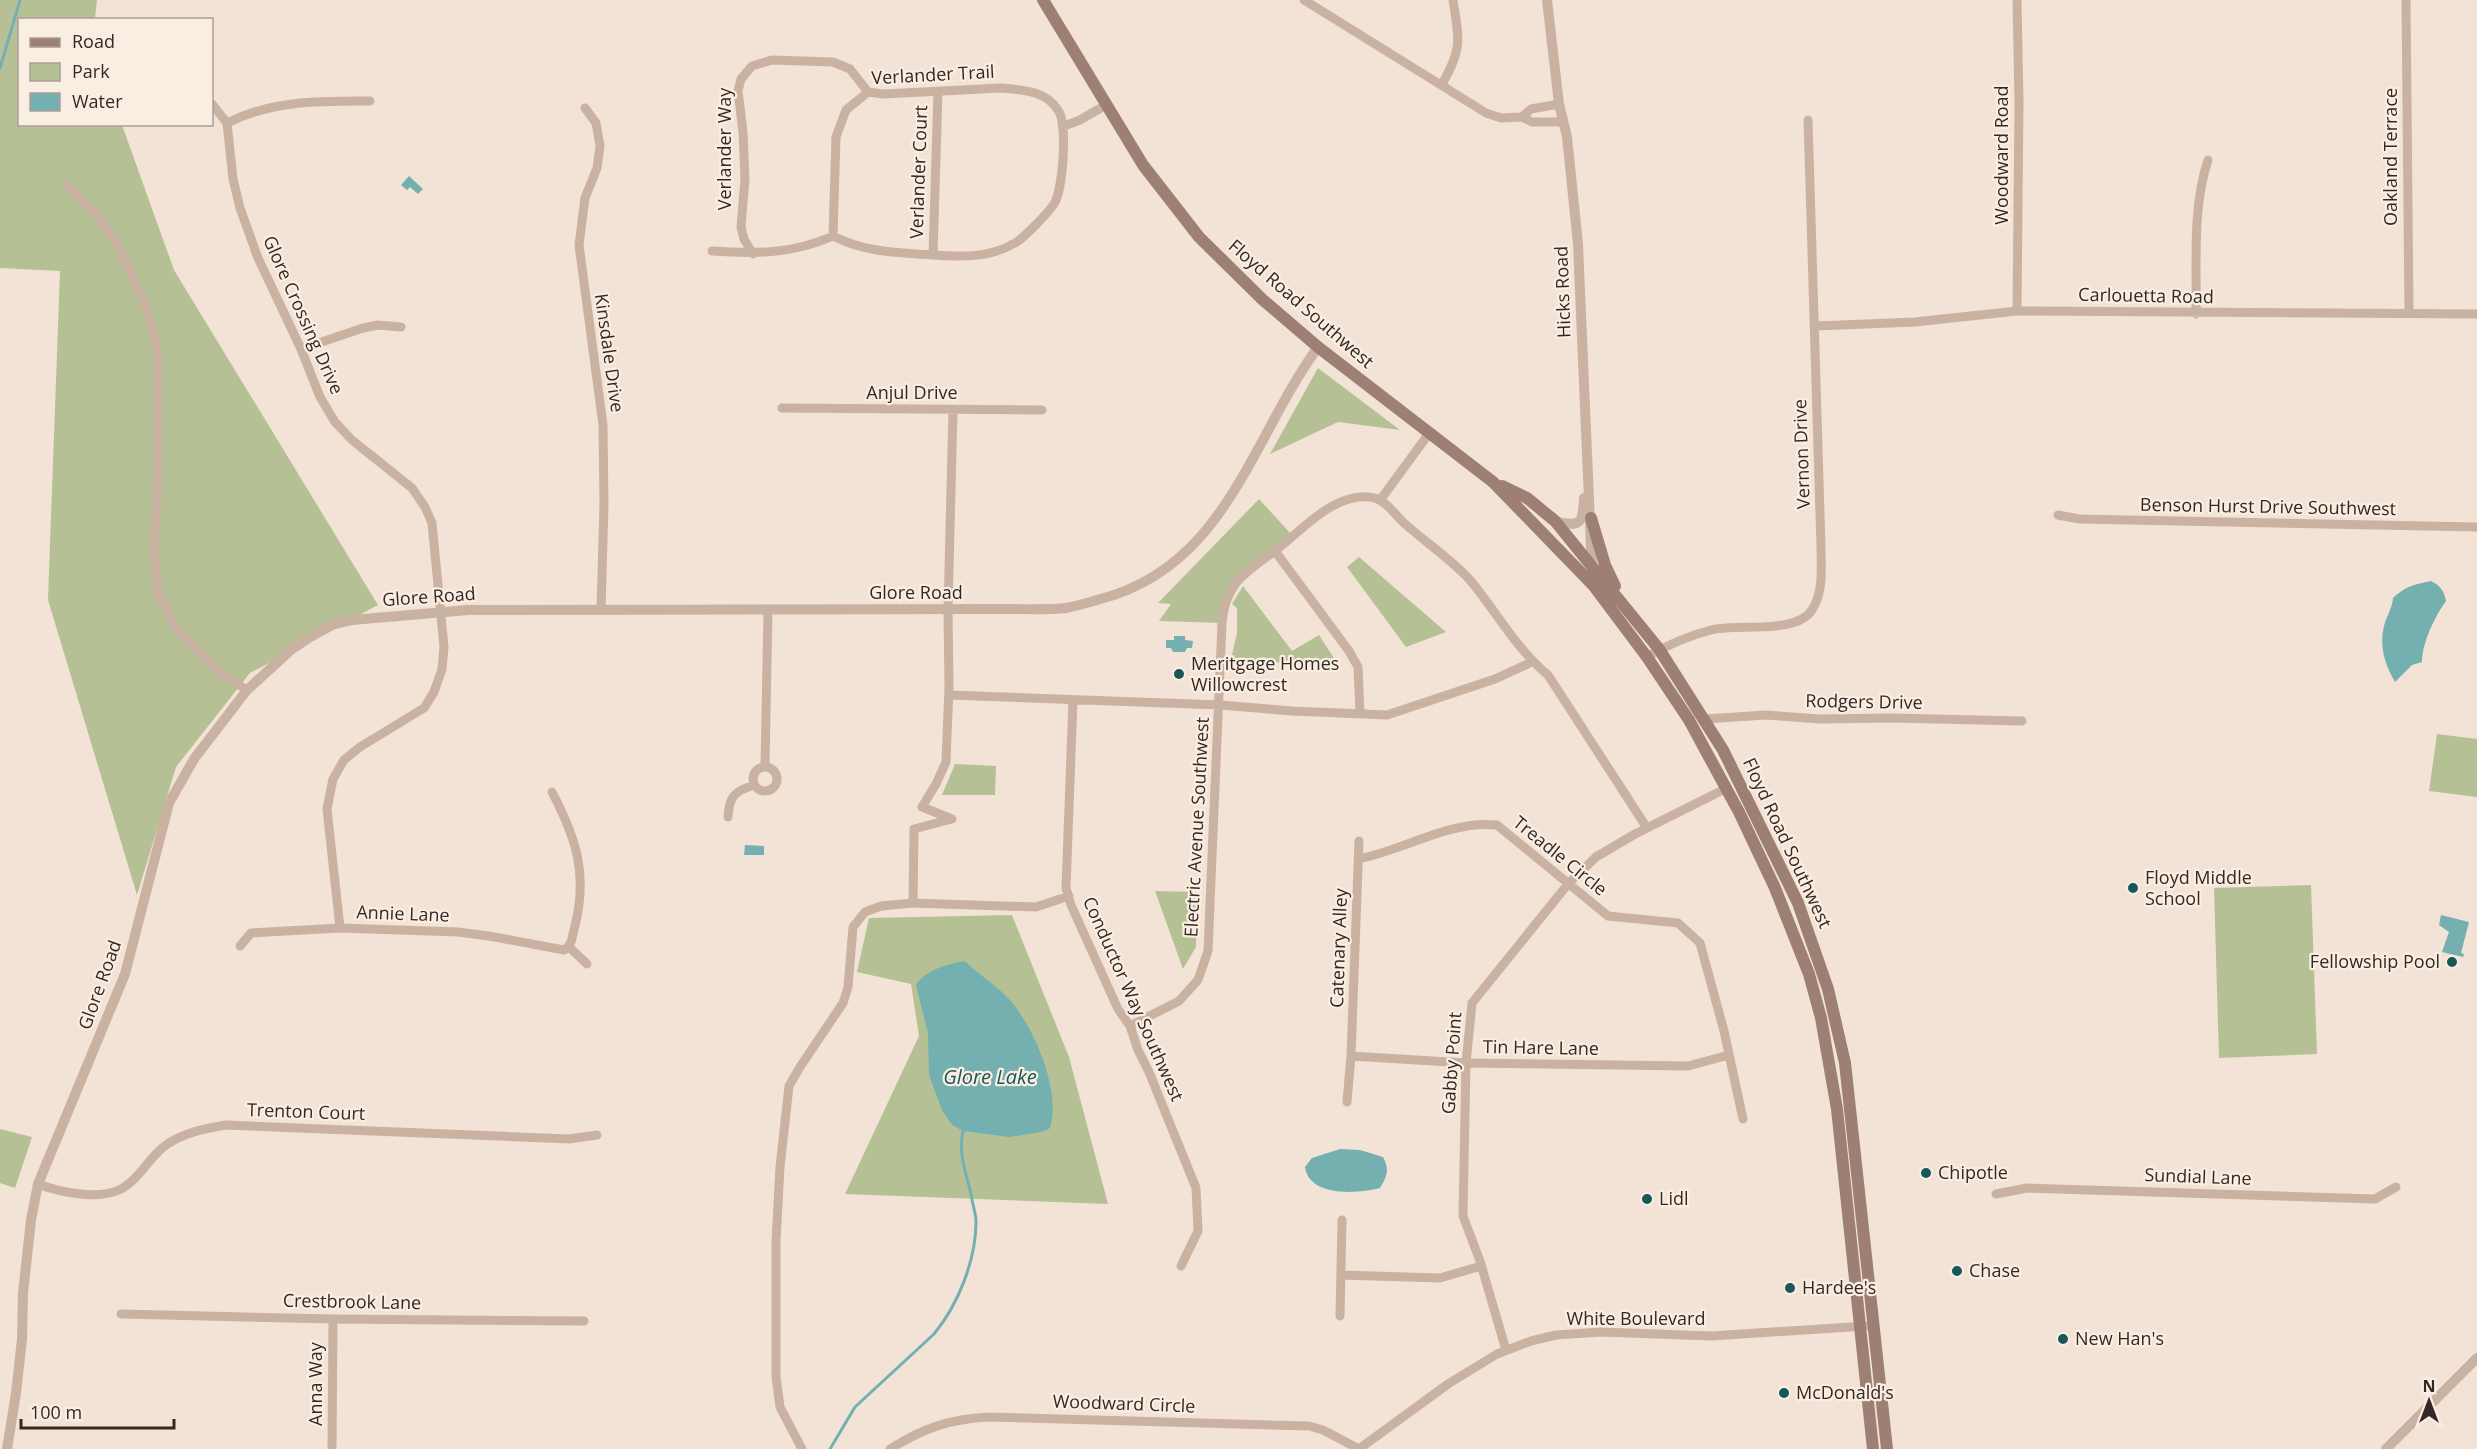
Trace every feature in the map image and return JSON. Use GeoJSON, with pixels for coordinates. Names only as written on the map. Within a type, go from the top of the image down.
{"type":"FeatureCollection","features":[{"type":"Feature","properties":{"kind":"main road","name":"Floyd Road Southwest"},"geometry":{"type":"LineString","coordinates":[[1043,0],[1143,165],[1199,237],[1263,300],[1318,347],[1493,482],[1593,585],[1647,657],[1689,720],[1757,847],[1793,931],[1821,1018],[1837,1109],[1873,1449]]}},
{"type":"Feature","properties":{"kind":"main road","name":"Floyd Road Southwest"},"geometry":{"type":"LineString","coordinates":[[1493,482],[1527,498],[1555,521],[1592,564],[1659,650],[1705,719],[1763,828],[1798,903],[1828,989],[1849,1094],[1887,1449]]}},
{"type":"Feature","properties":{"kind":"main road"},"geometry":{"type":"LineString","coordinates":[[1591,518],[1605,565],[1631,613]]}},
{"type":"Feature","properties":{"kind":"street"},"geometry":{"type":"LineString","coordinates":[[1304,0],[1442,84],[1469,105],[1501,118],[1522,117],[1532,122],[1562,122]]}},
{"type":"Feature","properties":{"kind":"street"},"geometry":{"type":"LineString","coordinates":[[1442,84],[1457,54],[1458,36],[1454,0]]}},
{"type":"Feature","properties":{"kind":"street","name":"Hicks Road"},"geometry":{"type":"LineString","coordinates":[[1547,0],[1578,244],[1593,585]]}},
{"type":"Feature","properties":{"kind":"street","name":"Woodward Road"},"geometry":{"type":"LineString","coordinates":[[2017,0],[2019,102],[2017,311]]}},
{"type":"Feature","properties":{"kind":"street","name":"Oakland Terrace"},"geometry":{"type":"LineString","coordinates":[[2406,0],[2409,313]]}},
{"type":"Feature","properties":{"kind":"street","name":"Verlander Way"},"geometry":{"type":"LineString","coordinates":[[753,254],[744,239],[741,227],[745,179],[738,91],[741,79],[752,66],[772,60],[833,62],[850,69],[868,92]]}},
{"type":"Feature","properties":{"kind":"street","name":"Verlander Trail"},"geometry":{"type":"LineString","coordinates":[[833,236],[836,137],[846,110],[868,92],[1001,88],[1031,91],[1047,98],[1059,111],[1064,126]]}},
{"type":"Feature","properties":{"kind":"street","name":"Verlander Court"},"geometry":{"type":"LineString","coordinates":[[933,255],[938,91]]}},
{"type":"Feature","properties":{"kind":"street"},"geometry":{"type":"LineString","coordinates":[[213,105],[227,123],[247,113],[302,101],[370,101]]}},
{"type":"Feature","properties":{"kind":"street"},"geometry":{"type":"LineString","coordinates":[[1522,117],[1531,109],[1559,104]]}},
{"type":"Feature","properties":{"kind":"street"},"geometry":{"type":"LineString","coordinates":[[712,250],[753,254],[793,250],[812,246],[833,236],[872,251],[974,257],[1016,242],[1054,203],[1059,188],[1064,126],[1106,105]]}},
{"type":"Feature","properties":{"kind":"street","name":"Kinsdale Drive"},"geometry":{"type":"LineString","coordinates":[[585,108],[596,123],[600,146],[599,159],[583,208],[579,245],[603,425],[604,505],[601,609]]}},
{"type":"Feature","properties":{"kind":"street","name":"Vernon Drive"},"geometry":{"type":"LineString","coordinates":[[1647,657],[1713,629],[1798,622],[1811,611],[1820,590],[1816,326],[1808,120]]}},
{"type":"Feature","properties":{"kind":"street","name":"Glore Crossing Drive"},"geometry":{"type":"LineString","coordinates":[[227,123],[232,168],[240,208],[258,258],[301,348],[320,397],[335,422],[352,440],[412,488],[425,507],[432,523],[435,544],[444,655],[437,684],[430,699],[416,715],[360,747],[344,760],[333,779],[327,809],[340,928]]}},
{"type":"Feature","properties":{"kind":"street"},"geometry":{"type":"LineString","coordinates":[[2196,314],[2199,204],[2203,174],[2208,160]]}},
{"type":"Feature","properties":{"kind":"street"},"geometry":{"type":"LineString","coordinates":[[66,185],[95,213],[119,247],[147,310],[158,353],[158,479],[154,554],[159,595],[176,629],[221,675],[247,690]]}},
{"type":"Feature","properties":{"kind":"street","name":"Carlouetta Road"},"geometry":{"type":"LineString","coordinates":[[1816,326],[1915,322],[2017,311],[2196,314],[2477,314]]}},
{"type":"Feature","properties":{"kind":"street"},"geometry":{"type":"LineString","coordinates":[[301,348],[363,328],[378,325],[401,327]]}},
{"type":"Feature","properties":{"kind":"street","name":"Glore Road"},"geometry":{"type":"LineString","coordinates":[[7,1449],[16,1393],[22,1339],[23,1293],[38,1184],[125,974],[169,803],[194,759],[247,690],[292,649],[332,625],[364,618],[468,610],[768,611],[1067,608],[1115,596],[1148,582],[1178,561],[1204,534],[1233,495],[1318,347]]}},
{"type":"Feature","properties":{"kind":"street","name":"Anjul Drive"},"geometry":{"type":"LineString","coordinates":[[782,408],[1042,410]]}},
{"type":"Feature","properties":{"kind":"street"},"geometry":{"type":"LineString","coordinates":[[913,903],[914,829],[952,819],[922,807],[946,762],[953,410]]}},
{"type":"Feature","properties":{"kind":"street"},"geometry":{"type":"LineString","coordinates":[[1430,432],[1381,499],[1404,523],[1470,580],[1532,662],[1548,675],[1647,828]]}},
{"type":"Feature","properties":{"kind":"street"},"geometry":{"type":"LineString","coordinates":[[1555,521],[1572,526],[1579,522],[1583,516],[1584,489],[1588,477]]}},
{"type":"Feature","properties":{"kind":"street","name":"Electric Avenue Southwest"},"geometry":{"type":"LineString","coordinates":[[1130,1026],[1179,1001],[1198,980],[1208,951],[1222,623],[1226,599],[1241,577],[1321,514],[1345,500],[1365,496],[1381,499]]}},
{"type":"Feature","properties":{"kind":"street","name":"Benson Hurst Drive Southwest"},"geometry":{"type":"LineString","coordinates":[[2058,515],[2079,519],[2477,527]]}},
{"type":"Feature","properties":{"kind":"street"},"geometry":{"type":"LineString","coordinates":[[1275,551],[1359,667],[1360,714]]}},
{"type":"Feature","properties":{"kind":"street"},"geometry":{"type":"LineString","coordinates":[[765,766],[768,611]]}},
{"type":"Feature","properties":{"kind":"street"},"geometry":{"type":"LineString","coordinates":[[949,695],[1387,714],[1495,679],[1532,662]]}},
{"type":"Feature","properties":{"kind":"street","name":"Conductor Way Southwest"},"geometry":{"type":"LineString","coordinates":[[1073,700],[1066,888],[1118,1009],[1130,1026],[1196,1188],[1198,1231],[1181,1266]]}},
{"type":"Feature","properties":{"kind":"street","name":"Rodgers Drive"},"geometry":{"type":"LineString","coordinates":[[1705,719],[1766,715],[1820,719],[2022,721]]}},
{"type":"Feature","properties":{"kind":"street"},"geometry":{"type":"LineString","coordinates":[[754,785],[754,773],[765,766]]}},
{"type":"Feature","properties":{"kind":"street"},"geometry":{"type":"LineString","coordinates":[[728,817],[729,803],[741,789],[754,785],[765,791],[776,785],[776,773],[765,766]]}},
{"type":"Feature","properties":{"kind":"street","name":"Gabby Point"},"geometry":{"type":"LineString","coordinates":[[1506,1350],[1481,1266],[1463,1216],[1466,1064],[1472,1003],[1568,884],[1596,857],[1647,828],[1727,788]]}},
{"type":"Feature","properties":{"kind":"street"},"geometry":{"type":"LineString","coordinates":[[552,792],[573,837],[580,866],[580,903],[569,947],[587,964]]}},
{"type":"Feature","properties":{"kind":"street","name":"Treadle Circle"},"geometry":{"type":"LineString","coordinates":[[1359,859],[1380,855],[1450,830],[1477,823],[1497,825],[1608,916],[1678,923],[1700,943],[1743,1119]]}},
{"type":"Feature","properties":{"kind":"street","name":"Catenary Alley"},"geometry":{"type":"LineString","coordinates":[[1351,1056],[1359,841]]}},
{"type":"Feature","properties":{"kind":"street"},"geometry":{"type":"LineString","coordinates":[[802,1449],[780,1407],[776,1377],[776,1241],[780,1167],[789,1086],[843,1003],[848,987],[850,938],[857,919],[864,912],[881,906],[913,903],[1036,907],[1069,896]]}},
{"type":"Feature","properties":{"kind":"street","name":"Annie Lane"},"geometry":{"type":"LineString","coordinates":[[240,946],[251,933],[340,928],[458,932],[561,950],[569,947]]}},
{"type":"Feature","properties":{"kind":"street","name":"Tin Hare Lane"},"geometry":{"type":"LineString","coordinates":[[1351,1056],[1466,1064],[1688,1066],[1729,1055]]}},
{"type":"Feature","properties":{"kind":"street"},"geometry":{"type":"LineString","coordinates":[[1347,1102],[1351,1056]]}},
{"type":"Feature","properties":{"kind":"street","name":"Trenton Court"},"geometry":{"type":"LineString","coordinates":[[38,1184],[73,1194],[119,1190],[138,1175],[157,1152],[175,1140],[202,1128],[225,1125],[569,1139],[597,1135]]}},
{"type":"Feature","properties":{"kind":"street","name":"Sundial Lane"},"geometry":{"type":"LineString","coordinates":[[1996,1194],[2027,1188],[2375,1199],[2396,1187]]}},
{"type":"Feature","properties":{"kind":"street"},"geometry":{"type":"LineString","coordinates":[[1340,1316],[1342,1220]]}},
{"type":"Feature","properties":{"kind":"street"},"geometry":{"type":"LineString","coordinates":[[1341,1275],[1440,1278],[1481,1266]]}},
{"type":"Feature","properties":{"kind":"street","name":"Crestbrook Lane"},"geometry":{"type":"LineString","coordinates":[[121,1314],[584,1321]]}},
{"type":"Feature","properties":{"kind":"street","name":"Anna Way"},"geometry":{"type":"LineString","coordinates":[[332,1449],[333,1319]]}},
{"type":"Feature","properties":{"kind":"street","name":"White Boulevard"},"geometry":{"type":"LineString","coordinates":[[1359,1449],[1448,1384],[1506,1350],[1531,1341],[1556,1335],[1601,1332],[1711,1336],[1874,1325]]}},
{"type":"Feature","properties":{"kind":"street"},"geometry":{"type":"LineString","coordinates":[[2386,1449],[2477,1358]]}},
{"type":"Feature","properties":{"kind":"street","name":"Woodward Circle"},"geometry":{"type":"LineString","coordinates":[[890,1449],[913,1435],[940,1423],[989,1417],[1309,1426],[1323,1430],[1359,1449]]}},
{"type":"Feature","properties":{"kind":"green space"},"geometry":{"type":"Polygon","coordinates":[[[0,0],[97,0],[95,18],[18,18],[18,126],[122,126],[174,270],[378,605],[250,673],[176,767],[137,895],[48,600],[60,271],[0,268],[0,0]]]}},
{"type":"Feature","properties":{"kind":"green space"},"geometry":{"type":"Polygon","coordinates":[[[1318,368],[1400,430],[1338,422],[1270,454],[1318,368]]]}},
{"type":"Feature","properties":{"kind":"green space"},"geometry":{"type":"Polygon","coordinates":[[[1259,499],[1292,535],[1248,571],[1223,605],[1222,623],[1159,621],[1171,604],[1158,603],[1259,499]]]}},
{"type":"Feature","properties":{"kind":"green space"},"geometry":{"type":"Polygon","coordinates":[[[1359,557],[1446,632],[1406,647],[1347,567],[1359,557]]]}},
{"type":"Feature","properties":{"kind":"green space"},"geometry":{"type":"Polygon","coordinates":[[[1243,586],[1292,651],[1319,635],[1334,658],[1285,663],[1231,659],[1237,633],[1237,608],[1232,604],[1243,586]]]}},
{"type":"Feature","properties":{"kind":"green space"},"geometry":{"type":"Polygon","coordinates":[[[2437,734],[2477,739],[2477,797],[2429,791],[2437,734]]]}},
{"type":"Feature","properties":{"kind":"green space"},"geometry":{"type":"Polygon","coordinates":[[[955,764],[996,766],[995,795],[942,795],[955,764]]]}},
{"type":"Feature","properties":{"kind":"green space"},"geometry":{"type":"Polygon","coordinates":[[[2311,885],[2317,1054],[2219,1058],[2214,888],[2311,885]]]}},
{"type":"Feature","properties":{"kind":"green space"},"geometry":{"type":"Polygon","coordinates":[[[1155,891],[1197,892],[1196,947],[1183,969],[1155,891]]]}},
{"type":"Feature","properties":{"kind":"green space"},"geometry":{"type":"Polygon","coordinates":[[[1012,915],[1069,1057],[1108,1204],[845,1194],[919,1036],[911,984],[857,972],[869,918],[1012,915]]]}},
{"type":"Feature","properties":{"kind":"green space"},"geometry":{"type":"Polygon","coordinates":[[[0,1129],[32,1137],[15,1188],[0,1183],[0,1129]]]}},
{"type":"Feature","properties":{"kind":"water"},"geometry":{"type":"Polygon","coordinates":[[[409,176],[423,189],[418,194],[410,187],[407,190],[401,185],[409,176]]]}},
{"type":"Feature","properties":{"kind":"water"},"geometry":{"type":"Polygon","coordinates":[[[2431,581],[2442,589],[2446,601],[2430,630],[2422,662],[2412,665],[2395,682],[2388,669],[2382,641],[2393,598],[2401,591],[2431,581]]]}},
{"type":"Feature","properties":{"kind":"water"},"geometry":{"type":"Polygon","coordinates":[[[1174,636],[1185,636],[1185,640],[1193,641],[1192,648],[1187,648],[1185,652],[1173,652],[1171,648],[1166,648],[1166,640],[1174,640],[1174,636]]]}},
{"type":"Feature","properties":{"kind":"water"},"geometry":{"type":"Polygon","coordinates":[[[745,845],[764,846],[764,855],[744,855],[745,845]]]}},
{"type":"Feature","properties":{"kind":"water"},"geometry":{"type":"Polygon","coordinates":[[[2441,915],[2469,922],[2461,953],[2464,954],[2463,957],[2442,952],[2449,932],[2439,925],[2441,915]]]}},
{"type":"Feature","properties":{"kind":"water","name":"Glore Lake"},"geometry":{"type":"Polygon","coordinates":[[[965,961],[1014,1005],[1038,1047],[1049,1081],[1053,1114],[1050,1128],[1042,1132],[1009,1137],[963,1131],[952,1125],[942,1110],[929,1075],[928,1033],[916,985],[937,968],[965,961]]]}},
{"type":"Feature","properties":{"kind":"water"},"geometry":{"type":"Polygon","coordinates":[[[1340,1149],[1360,1150],[1383,1157],[1387,1173],[1380,1188],[1335,1191],[1315,1184],[1308,1177],[1305,1167],[1312,1158],[1340,1149]]]}},
{"type":"Feature","properties":{"kind":"waterway"},"geometry":{"type":"LineString","coordinates":[[0,68],[20,0]]}},
{"type":"Feature","properties":{"kind":"waterway"},"geometry":{"type":"LineString","coordinates":[[830,1449],[855,1407],[934,1334],[958,1296],[973,1251],[976,1222],[962,1155],[963,1131]]}},
{"type":"Feature","properties":{"kind":"place","name":"Meritgage Homes Willowcrest"},"geometry":{"type":"Point","coordinates":[1179,674]}},
{"type":"Feature","properties":{"kind":"place","name":"Floyd Middle School"},"geometry":{"type":"Point","coordinates":[2133,888]}},
{"type":"Feature","properties":{"kind":"place","name":"Fellowship Pool"},"geometry":{"type":"Point","coordinates":[2452,962]}},
{"type":"Feature","properties":{"kind":"place","name":"Chipotle"},"geometry":{"type":"Point","coordinates":[1926,1173]}},
{"type":"Feature","properties":{"kind":"place","name":"Lidl"},"geometry":{"type":"Point","coordinates":[1647,1199]}},
{"type":"Feature","properties":{"kind":"place","name":"Chase"},"geometry":{"type":"Point","coordinates":[1957,1271]}},
{"type":"Feature","properties":{"kind":"place","name":"Hardee's"},"geometry":{"type":"Point","coordinates":[1790,1288]}},
{"type":"Feature","properties":{"kind":"place","name":"New Han's"},"geometry":{"type":"Point","coordinates":[2063,1339]}},
{"type":"Feature","properties":{"kind":"place","name":"McDonald's"},"geometry":{"type":"Point","coordinates":[1784,1393]}}]}
